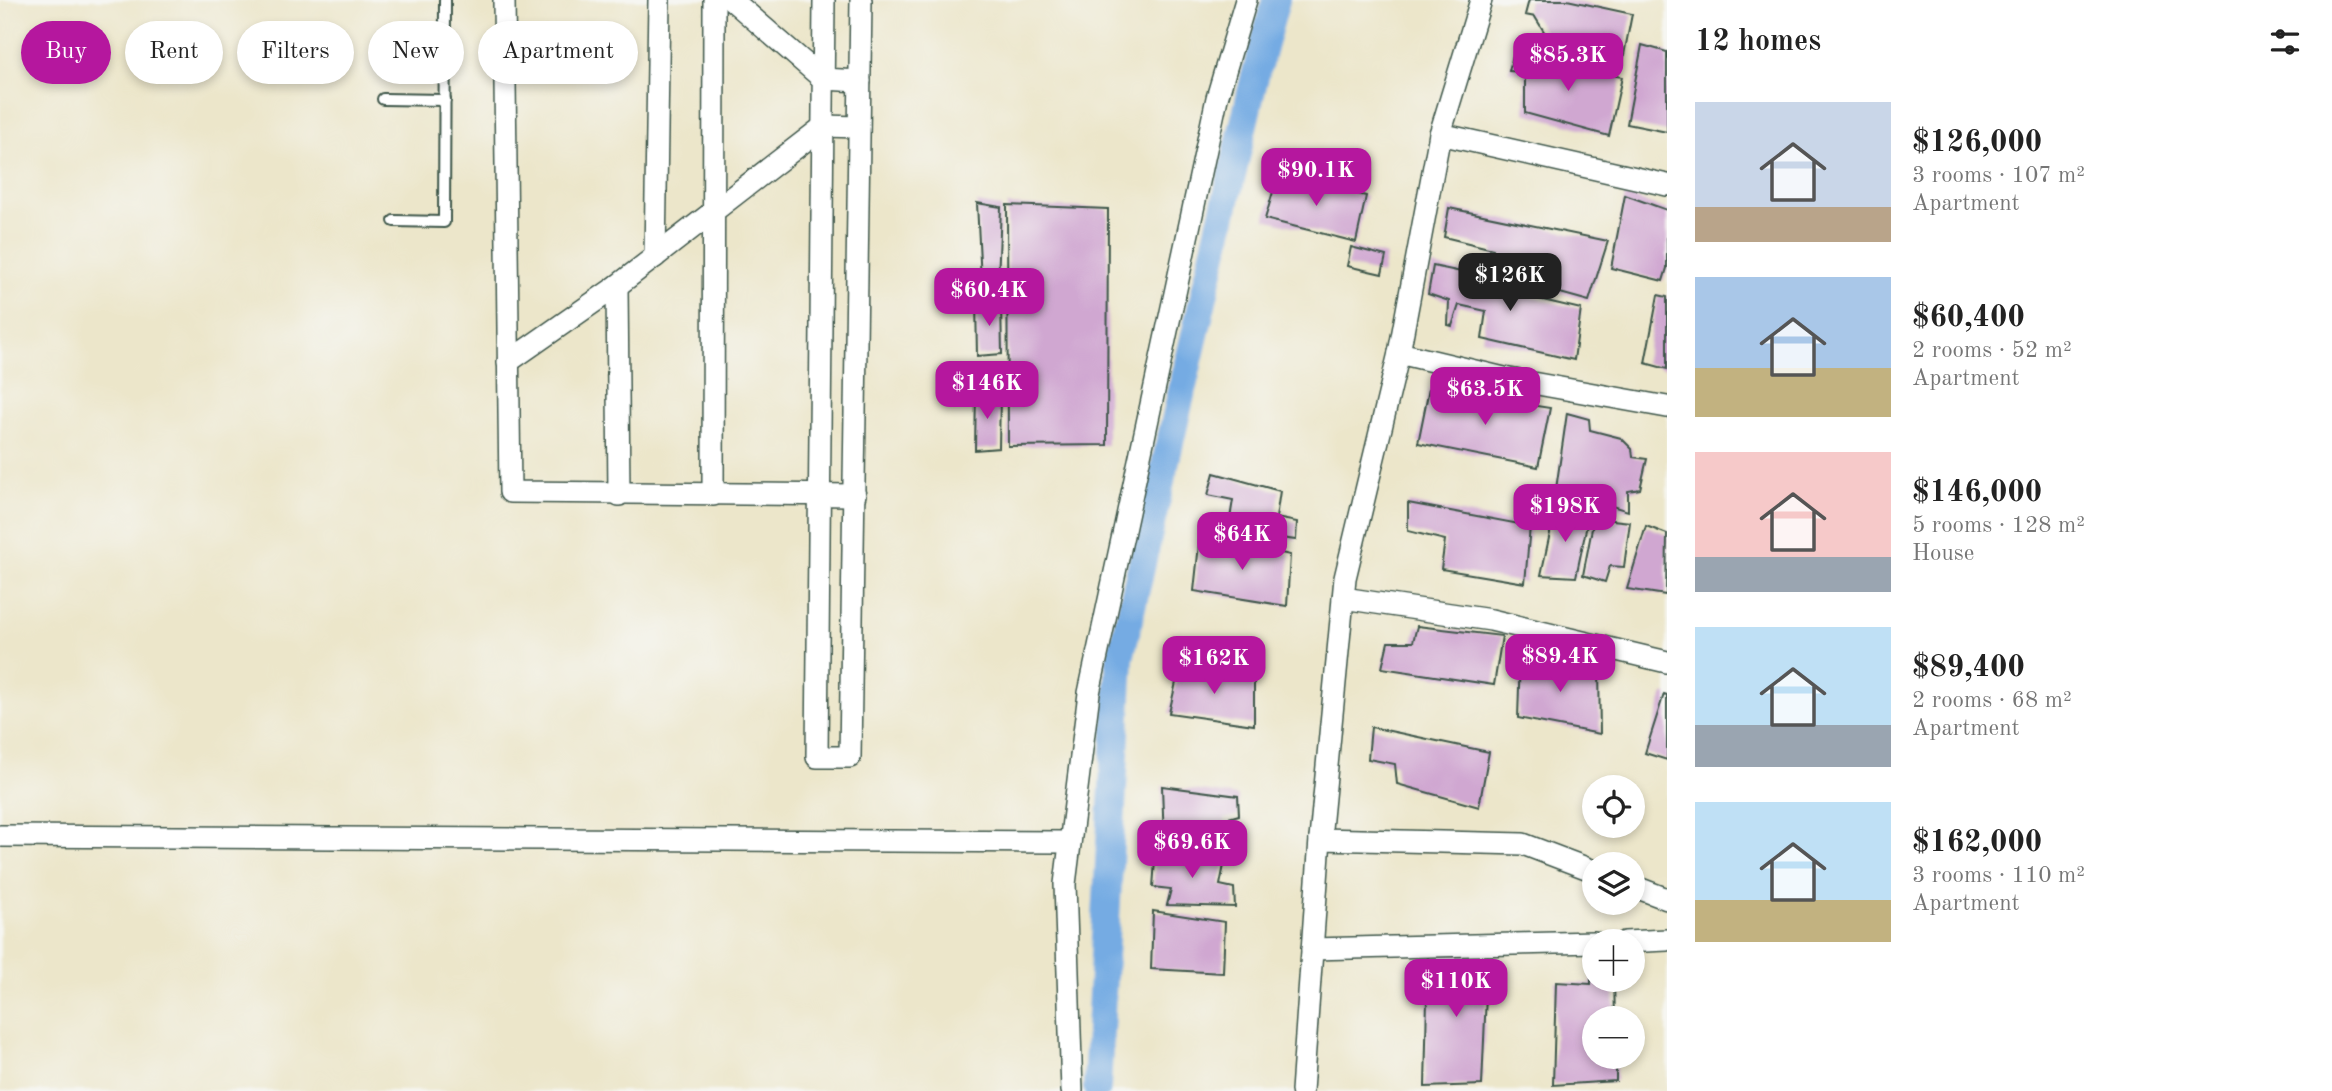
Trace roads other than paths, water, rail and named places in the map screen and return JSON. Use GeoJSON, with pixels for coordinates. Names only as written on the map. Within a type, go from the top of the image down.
{"type":"FeatureCollection","features":[{"type":"Feature","properties":{"kind":"street"},"geometry":{"type":"LineString","coordinates":[[504,0],[510,492],[855,495]]}},
{"type":"Feature","properties":{"kind":"street"},"geometry":{"type":"LineString","coordinates":[[655,257],[659,0]]}},
{"type":"Feature","properties":{"kind":"street"},"geometry":{"type":"LineString","coordinates":[[713,495],[714,0]]}},
{"type":"Feature","properties":{"kind":"street"},"geometry":{"type":"LineString","coordinates":[[732,0],[823,79],[860,80]]}},
{"type":"Feature","properties":{"kind":"street"},"geometry":{"type":"LineString","coordinates":[[824,0],[817,757],[850,757],[861,0]]}},
{"type":"Feature","properties":{"kind":"street"},"geometry":{"type":"LineString","coordinates":[[1072,1091],[1065,884],[1089,693],[1217,98],[1246,0]]}},
{"type":"Feature","properties":{"kind":"street"},"geometry":{"type":"LineString","coordinates":[[1302,1091],[1320,839],[1345,578],[1399,353],[1440,134],[1481,0]]}},
{"type":"Feature","properties":{"kind":"street"},"geometry":{"type":"LineString","coordinates":[[508,362],[617,286],[824,126],[859,127]]}},
{"type":"Feature","properties":{"kind":"street"},"geometry":{"type":"LineString","coordinates":[[1440,134],[1667,185]]}},
{"type":"Feature","properties":{"kind":"street"},"geometry":{"type":"LineString","coordinates":[[617,286],[619,495]]}},
{"type":"Feature","properties":{"kind":"street"},"geometry":{"type":"LineString","coordinates":[[1399,353],[1504,377],[1667,407]]}},
{"type":"Feature","properties":{"kind":"street"},"geometry":{"type":"LineString","coordinates":[[1343,598],[1491,620],[1667,662]]}},
{"type":"Feature","properties":{"kind":"street"},"geometry":{"type":"LineString","coordinates":[[0,835],[1070,842]]}},
{"type":"Feature","properties":{"kind":"street"},"geometry":{"type":"LineString","coordinates":[[1320,839],[1523,844],[1582,866]]}},
{"type":"Feature","properties":{"kind":"street"},"geometry":{"type":"LineString","coordinates":[[1645,891],[1667,899]]}},
{"type":"Feature","properties":{"kind":"street"},"geometry":{"type":"LineString","coordinates":[[1645,941],[1667,940]]}},
{"type":"Feature","properties":{"kind":"street"},"geometry":{"type":"LineString","coordinates":[[1312,949],[1582,942]]}},
{"type":"Feature","properties":{"kind":"lane"},"geometry":{"type":"LineString","coordinates":[[394,221],[444,222],[445,0]]}},
{"type":"Feature","properties":{"kind":"lane"},"geometry":{"type":"LineString","coordinates":[[383,99],[445,100]]}},
{"type":"Feature","properties":{"kind":"waterway"},"geometry":{"type":"LineString","coordinates":[[1097,1087],[1120,658],[1254,80],[1276,0]]}}]}
